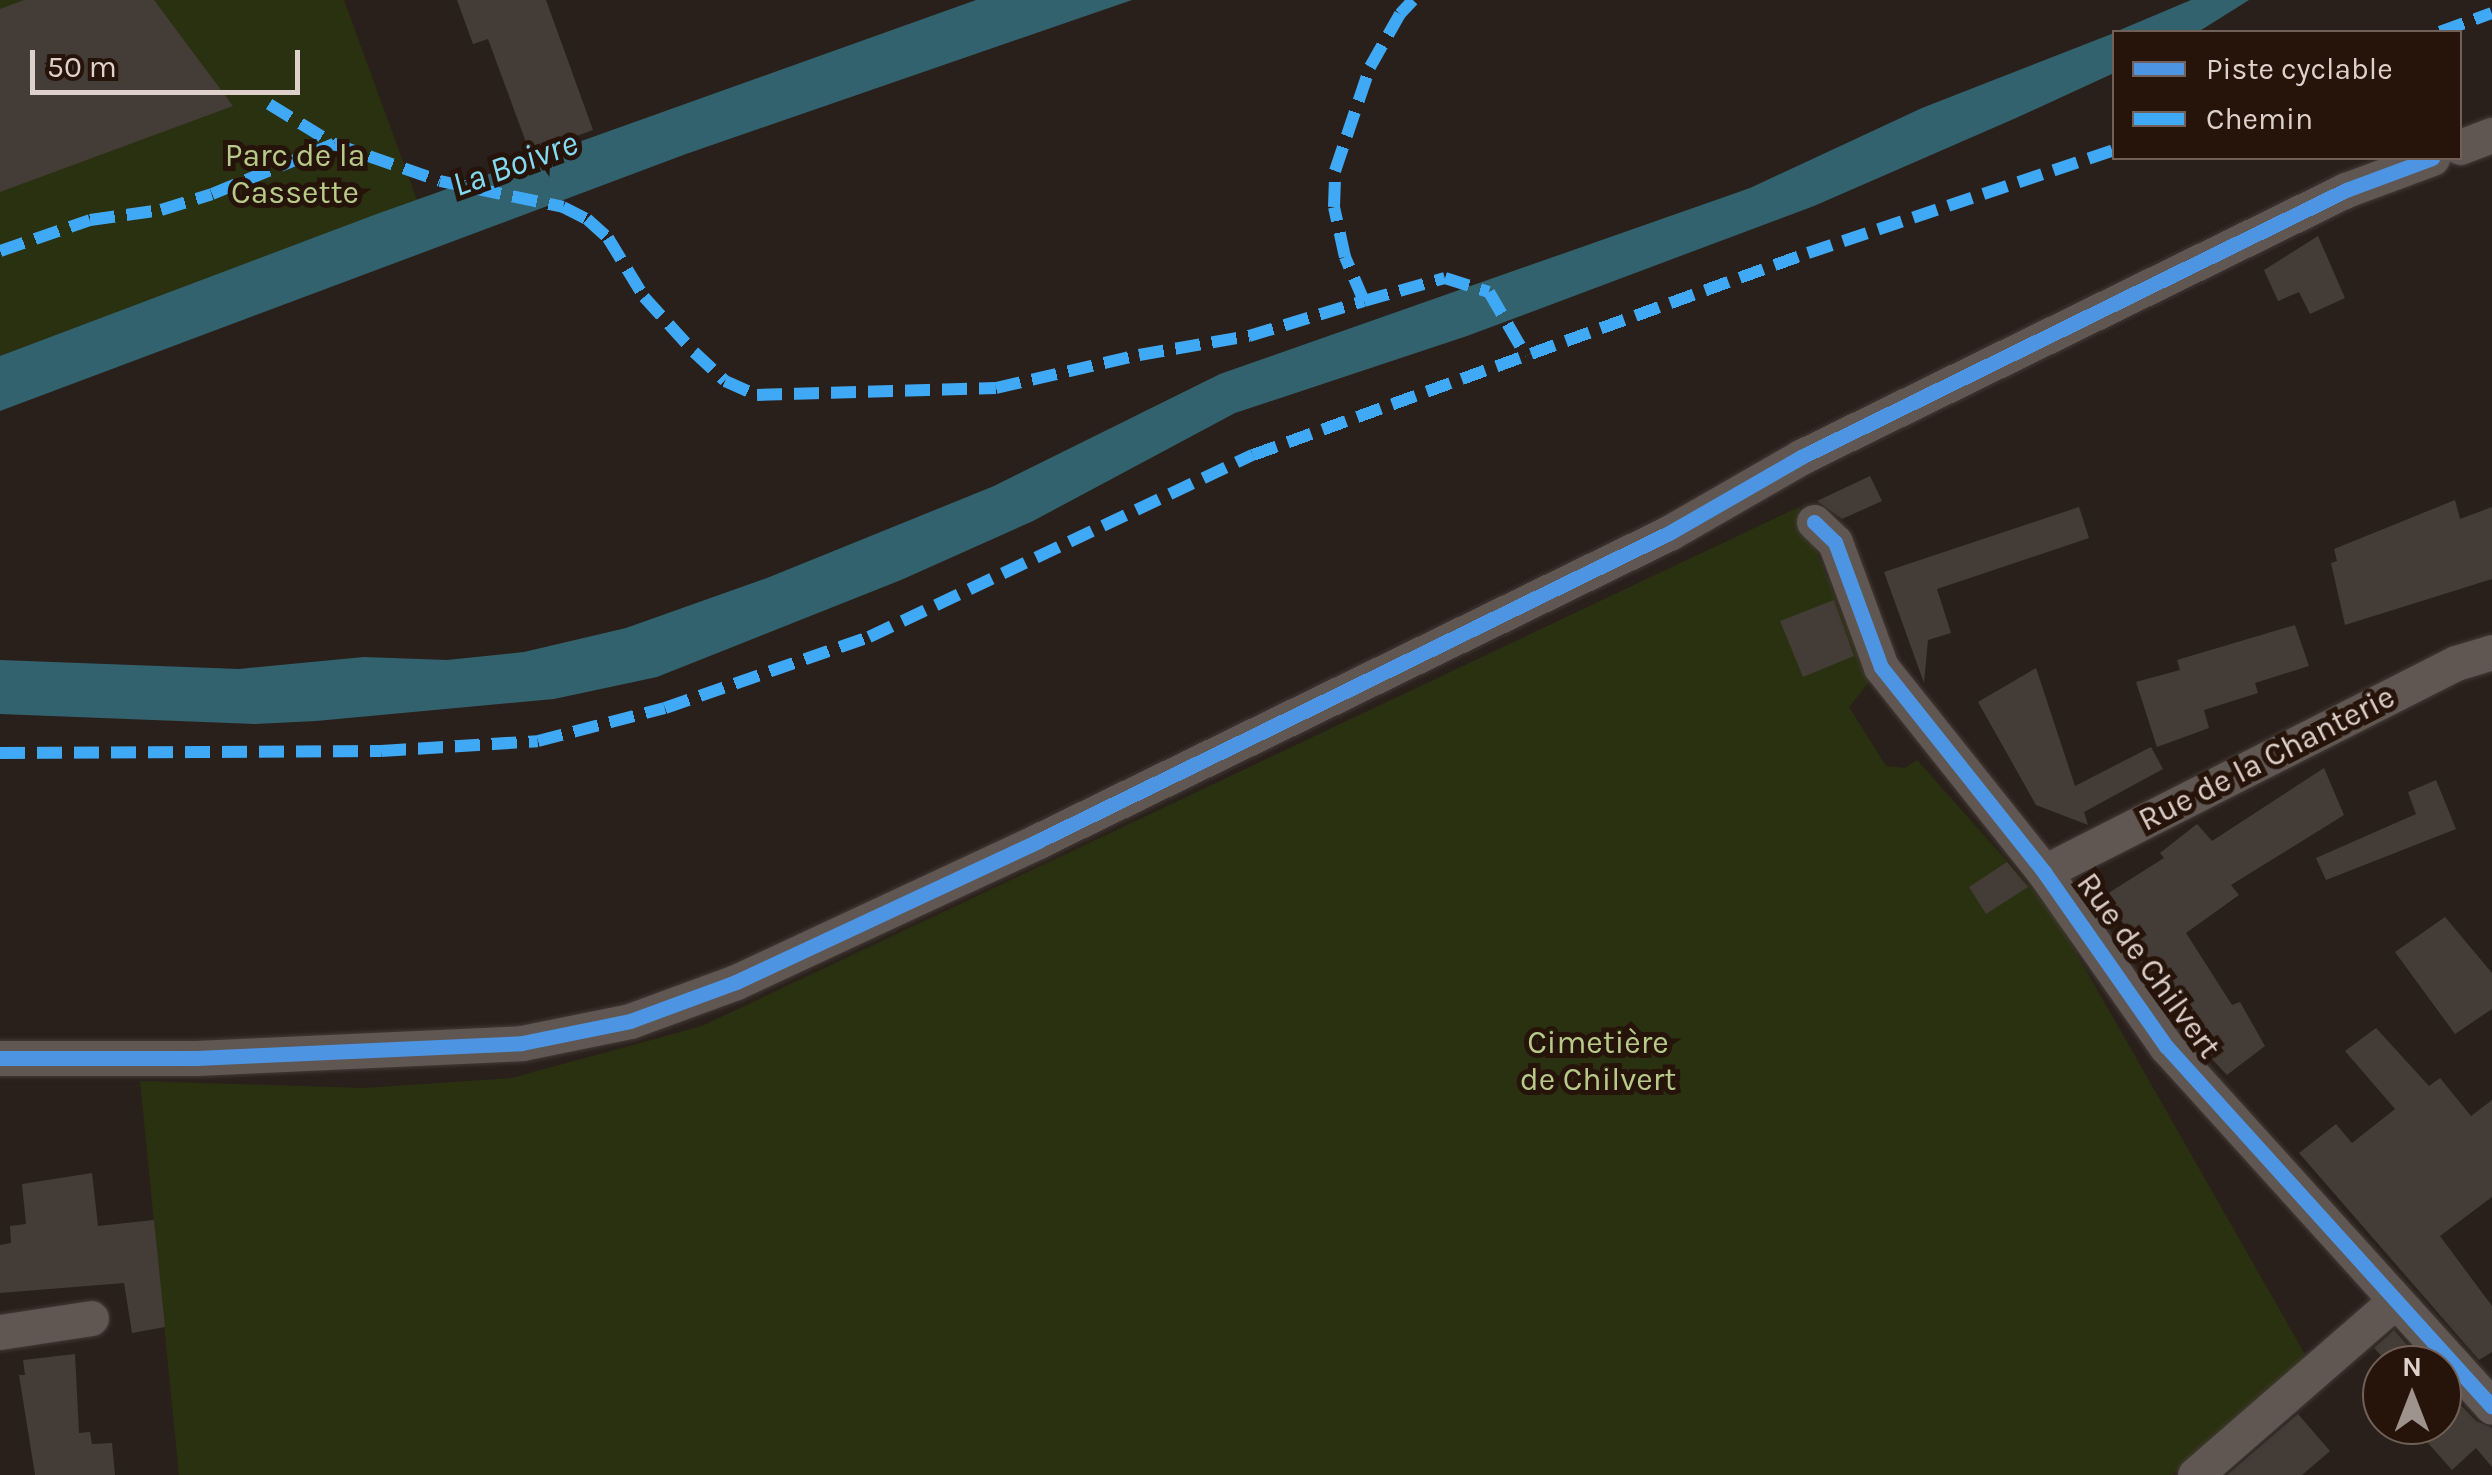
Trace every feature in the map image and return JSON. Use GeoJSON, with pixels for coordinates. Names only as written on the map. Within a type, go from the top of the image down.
{"type":"FeatureCollection","features":[{"type":"Feature","properties":{"kind":"street"},"geometry":{"type":"LineString","coordinates":[[2462,146],[2492,135]]}},
{"type":"Feature","properties":{"kind":"street"},"geometry":{"type":"LineString","coordinates":[[0,1058],[196,1058],[522,1043],[630,1021],[736,982],[1038,841],[1669,532],[1871,422],[2346,190],[2427,160]]}},
{"type":"Feature","properties":{"kind":"street","name":"Rue de Chilvert"},"geometry":{"type":"LineString","coordinates":[[1814,522],[1835,542],[1881,667],[2044,872],[2166,1046],[2492,1406]]}},
{"type":"Feature","properties":{"kind":"street","name":"Rue de la Chanterie"},"geometry":{"type":"LineString","coordinates":[[2044,872],[2456,663],[2492,652]]}},
{"type":"Feature","properties":{"kind":"street"},"geometry":{"type":"LineString","coordinates":[[2194,1475],[2394,1302]]}},
{"type":"Feature","properties":{"kind":"street"},"geometry":{"type":"LineString","coordinates":[[0,1332],[91,1318]]}},
{"type":"Feature","properties":{"kind":"green space","name":"Parc de la Cassette"},"geometry":{"type":"Polygon","coordinates":[[[0,0],[344,0],[417,200],[0,356],[0,0]]]}},
{"type":"Feature","properties":{"kind":"green space","name":"Cimetière de Chilvert"},"geometry":{"type":"Polygon","coordinates":[[[1799,507],[1869,682],[1849,707],[1886,766],[1905,768],[1917,760],[2054,914],[2306,1356],[2300,1370],[2172,1475],[179,1475],[140,1081],[364,1088],[512,1078],[702,1026],[1799,507]]]}},
{"type":"Feature","properties":{"kind":"water","name":"La Boivre"},"geometry":{"type":"Polygon","coordinates":[[[976,0],[1132,0],[686,154],[0,411],[0,356],[374,215],[976,0]]]}},
{"type":"Feature","properties":{"kind":"water"},"geometry":{"type":"Polygon","coordinates":[[[2191,0],[2249,0],[2201,30],[2120,30],[2191,0]]]}},
{"type":"Feature","properties":{"kind":"water"},"geometry":{"type":"Polygon","coordinates":[[[2112,34],[2112,74],[2016,118],[1814,206],[1467,336],[1235,413],[1033,521],[901,580],[657,677],[554,699],[316,721],[255,724],[0,714],[0,660],[239,669],[364,657],[447,660],[524,652],[626,628],[767,578],[994,486],[1220,374],[1750,188],[1922,108],[2112,34]]]}},
{"type":"Feature","properties":{"kind":"building"},"geometry":{"type":"Polygon","coordinates":[[[24,0],[154,0],[233,106],[0,192],[0,9],[24,0]]]}},
{"type":"Feature","properties":{"kind":"building"},"geometry":{"type":"Polygon","coordinates":[[[457,0],[546,0],[593,130],[530,153],[488,39],[473,44],[457,0]]]}},
{"type":"Feature","properties":{"kind":"building"},"geometry":{"type":"Polygon","coordinates":[[[2318,236],[2345,298],[2310,314],[2299,292],[2278,301],[2264,270],[2318,236]]]}},
{"type":"Feature","properties":{"kind":"building"},"geometry":{"type":"Polygon","coordinates":[[[1870,476],[1882,501],[1842,519],[1817,501],[1870,476]]]}},
{"type":"Feature","properties":{"kind":"building"},"geometry":{"type":"Polygon","coordinates":[[[2455,500],[2460,519],[2492,507],[2492,579],[2345,625],[2331,563],[2337,561],[2334,549],[2455,500]]]}},
{"type":"Feature","properties":{"kind":"building"},"geometry":{"type":"Polygon","coordinates":[[[2079,507],[2089,538],[1937,589],[1951,633],[1928,640],[1924,683],[1884,572],[2079,507]]]}},
{"type":"Feature","properties":{"kind":"building"},"geometry":{"type":"Polygon","coordinates":[[[1834,600],[1854,656],[1803,677],[1780,621],[1834,600]]]}},
{"type":"Feature","properties":{"kind":"building"},"geometry":{"type":"Polygon","coordinates":[[[2295,625],[2309,666],[2255,683],[2258,693],[2204,710],[2209,728],[2157,747],[2136,682],[2180,670],[2177,660],[2295,625]]]}},
{"type":"Feature","properties":{"kind":"building"},"geometry":{"type":"Polygon","coordinates":[[[2036,668],[2075,786],[2151,747],[2163,769],[2084,812],[2088,825],[2036,805],[1978,702],[2036,668]]]}},
{"type":"Feature","properties":{"kind":"building"},"geometry":{"type":"Polygon","coordinates":[[[2324,768],[2344,815],[2231,885],[2239,895],[2186,933],[2232,1005],[2240,1002],[2265,1046],[2227,1075],[2188,1034],[2099,899],[2164,858],[2160,853],[2197,824],[2212,841],[2324,768]]]}},
{"type":"Feature","properties":{"kind":"building"},"geometry":{"type":"Polygon","coordinates":[[[2436,780],[2456,829],[2326,880],[2316,858],[2416,814],[2408,792],[2436,780]]]}},
{"type":"Feature","properties":{"kind":"building"},"geometry":{"type":"Polygon","coordinates":[[[2007,862],[2028,887],[1986,914],[1969,887],[2007,862]]]}},
{"type":"Feature","properties":{"kind":"building"},"geometry":{"type":"Polygon","coordinates":[[[2445,917],[2492,973],[2492,1009],[2455,1034],[2395,952],[2445,917]]]}},
{"type":"Feature","properties":{"kind":"building"},"geometry":{"type":"Polygon","coordinates":[[[2376,1028],[2429,1086],[2440,1078],[2471,1116],[2492,1100],[2492,1197],[2440,1236],[2492,1306],[2492,1352],[2479,1360],[2299,1153],[2336,1124],[2352,1143],[2395,1109],[2345,1051],[2376,1028]]]}},
{"type":"Feature","properties":{"kind":"building"},"geometry":{"type":"Polygon","coordinates":[[[92,1173],[98,1226],[154,1220],[165,1327],[132,1333],[124,1283],[0,1293],[0,1245],[11,1243],[10,1226],[26,1224],[22,1184],[92,1173]]]}},
{"type":"Feature","properties":{"kind":"building"},"geometry":{"type":"Polygon","coordinates":[[[2394,1330],[2407,1345],[2377,1345],[2394,1330]]]}},
{"type":"Feature","properties":{"kind":"building"},"geometry":{"type":"Polygon","coordinates":[[[75,1354],[79,1433],[90,1432],[92,1444],[112,1443],[115,1475],[35,1475],[19,1375],[25,1375],[23,1360],[75,1354]]]}},
{"type":"Feature","properties":{"kind":"building"},"geometry":{"type":"Polygon","coordinates":[[[2462,1406],[2476,1421],[2492,1428],[2492,1467],[2476,1448],[2452,1470],[2430,1445],[2462,1445],[2462,1406]]]}},
{"type":"Feature","properties":{"kind":"building"},"geometry":{"type":"Polygon","coordinates":[[[2298,1414],[2330,1451],[2302,1475],[2227,1475],[2298,1414]]]}},
{"type":"Feature","properties":{"kind":"marked path"},"geometry":{"type":"LineString","coordinates":[[0,251],[90,220],[161,210],[212,194],[334,144],[440,181],[563,207],[587,219],[608,238],[644,297],[694,352],[725,381],[757,395],[996,388],[1139,355],[1249,336],[1364,301],[1345,257],[1334,207],[1335,171],[1370,67],[1400,14],[1413,0]]}},
{"type":"Feature","properties":{"kind":"marked path"},"geometry":{"type":"LineString","coordinates":[[2445,30],[2492,13]]}},
{"type":"Feature","properties":{"kind":"marked path"},"geometry":{"type":"LineString","coordinates":[[269,104],[334,144]]}},
{"type":"Feature","properties":{"kind":"marked path"},"geometry":{"type":"LineString","coordinates":[[0,753],[381,751],[538,741],[665,708],[869,637],[1253,455],[1808,253],[2112,151]]}},
{"type":"Feature","properties":{"kind":"marked path"},"geometry":{"type":"LineString","coordinates":[[1364,301],[1445,278],[1489,292],[1526,356]]}},
{"type":"Feature","properties":{"kind":"cycle path"},"geometry":{"type":"LineString","coordinates":[[0,1058],[196,1058],[522,1043],[630,1021],[736,982],[1038,841],[1669,533],[1801,457],[2346,190],[2427,160]]}},
{"type":"Feature","properties":{"kind":"cycle path"},"geometry":{"type":"LineString","coordinates":[[1814,522],[1835,542],[1881,667],[2044,872],[2166,1046],[2492,1407]]}}]}
